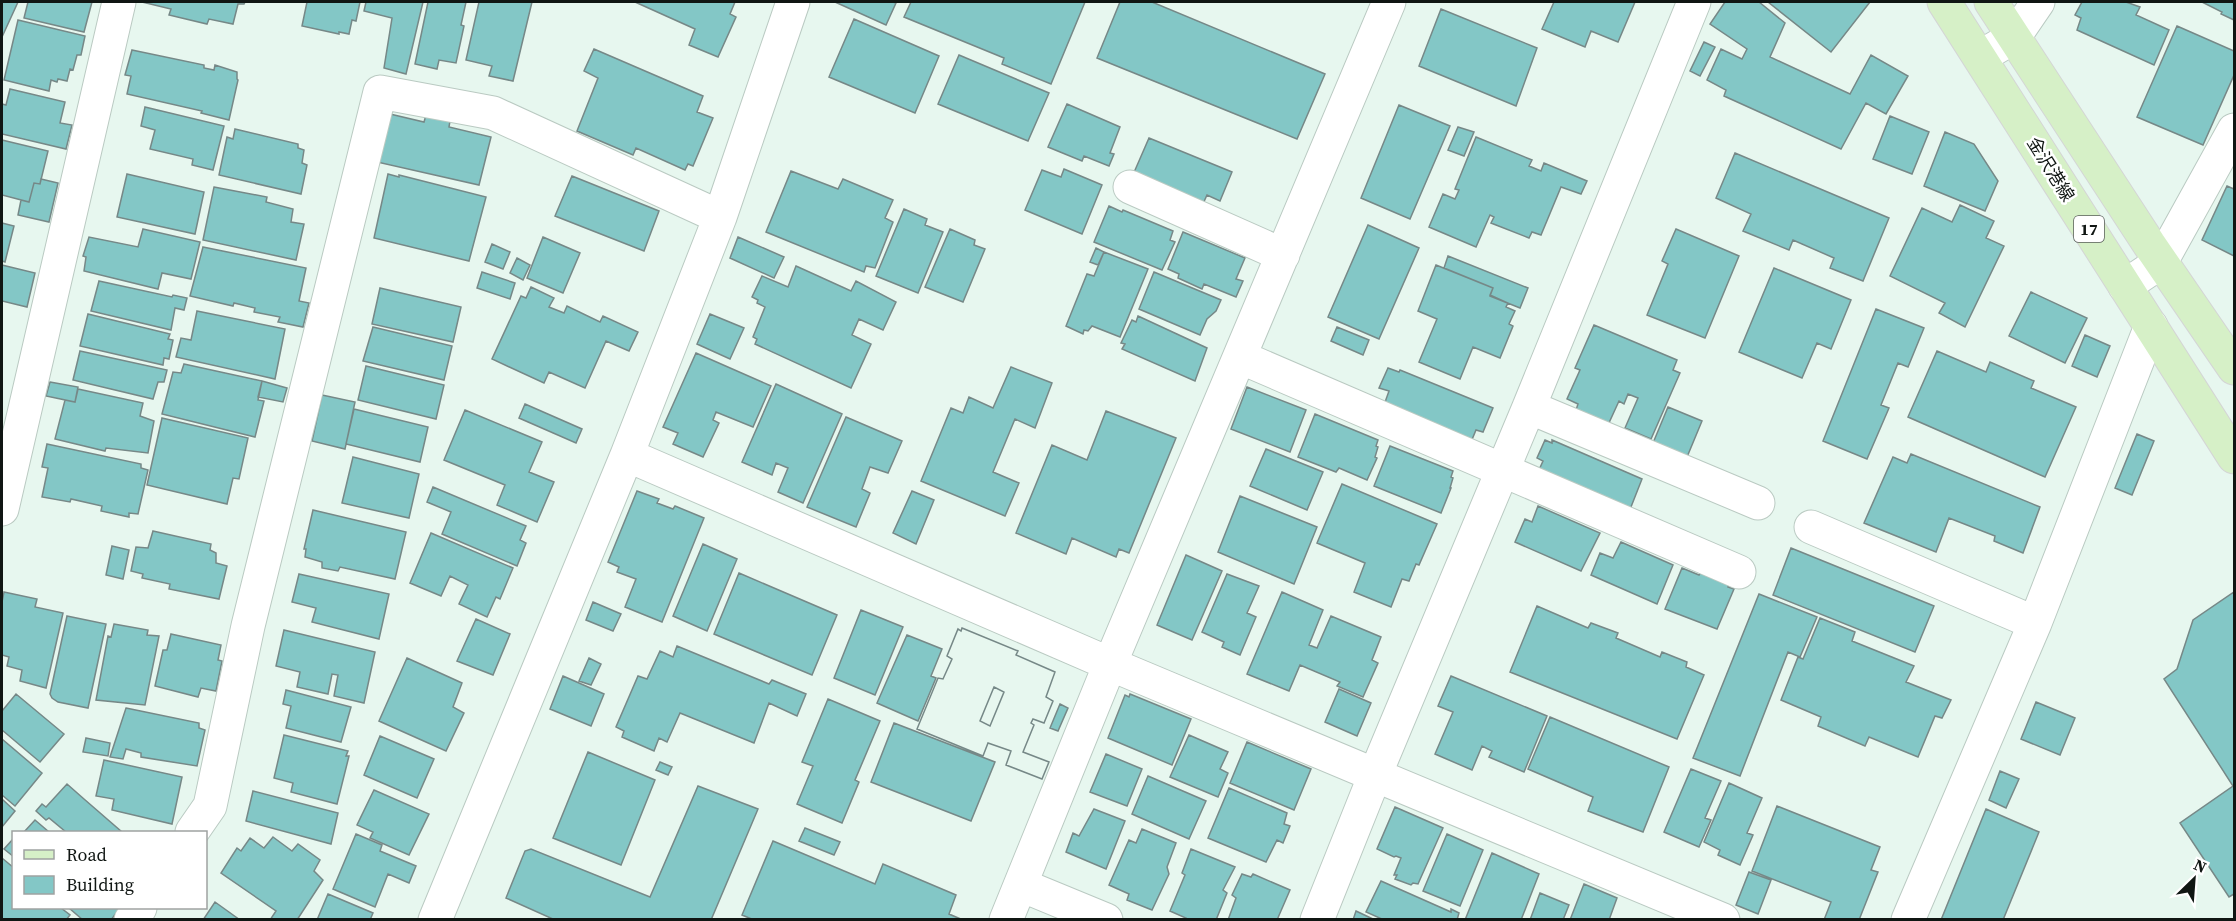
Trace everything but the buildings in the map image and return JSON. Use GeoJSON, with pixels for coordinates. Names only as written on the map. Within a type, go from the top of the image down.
{"type":"FeatureCollection","features":[{"type":"Feature","properties":{"kind":"main road","name":"金沢港線"},"geometry":{"type":"LineString","coordinates":[[1944,2],[2235,457]]}},
{"type":"Feature","properties":{"kind":"main road","name":"17"},"geometry":{"type":"LineString","coordinates":[[1991,2],[2161,262],[2235,368]]}},
{"type":"Feature","properties":{"kind":"street"},"geometry":{"type":"LineString","coordinates":[[4,491],[119,2]]}},
{"type":"Feature","properties":{"kind":"street"},"geometry":{"type":"LineString","coordinates":[[435,920],[627,455],[720,217],[793,2]]}},
{"type":"Feature","properties":{"kind":"street"},"geometry":{"type":"LineString","coordinates":[[1006,920],[1110,664],[1389,2]]}},
{"type":"Feature","properties":{"kind":"street"},"geometry":{"type":"LineString","coordinates":[[1317,920],[1694,2]]}},
{"type":"Feature","properties":{"kind":"street"},"geometry":{"type":"LineString","coordinates":[[1980,57],[2014,37],[2038,2]]}},
{"type":"Feature","properties":{"kind":"street"},"geometry":{"type":"LineString","coordinates":[[193,831],[210,806],[248,626],[380,92],[493,113],[720,217]]}},
{"type":"Feature","properties":{"kind":"street"},"geometry":{"type":"LineString","coordinates":[[2125,286],[2161,262],[2235,130]]}},
{"type":"Feature","properties":{"kind":"street"},"geometry":{"type":"LineString","coordinates":[[1130,187],[1283,255]]}},
{"type":"Feature","properties":{"kind":"street"},"geometry":{"type":"LineString","coordinates":[[1908,920],[2035,623],[2151,326]]}},
{"type":"Feature","properties":{"kind":"street"},"geometry":{"type":"LineString","coordinates":[[1240,357],[1739,572]]}},
{"type":"Feature","properties":{"kind":"street"},"geometry":{"type":"LineString","coordinates":[[1529,407],[1758,503]]}},
{"type":"Feature","properties":{"kind":"street"},"geometry":{"type":"LineString","coordinates":[[627,455],[1110,664],[1723,920]]}},
{"type":"Feature","properties":{"kind":"street"},"geometry":{"type":"LineString","coordinates":[[1811,527],[2035,623]]}},
{"type":"Feature","properties":{"kind":"street"},"geometry":{"type":"LineString","coordinates":[[1021,885],[1106,920]]}}]}
